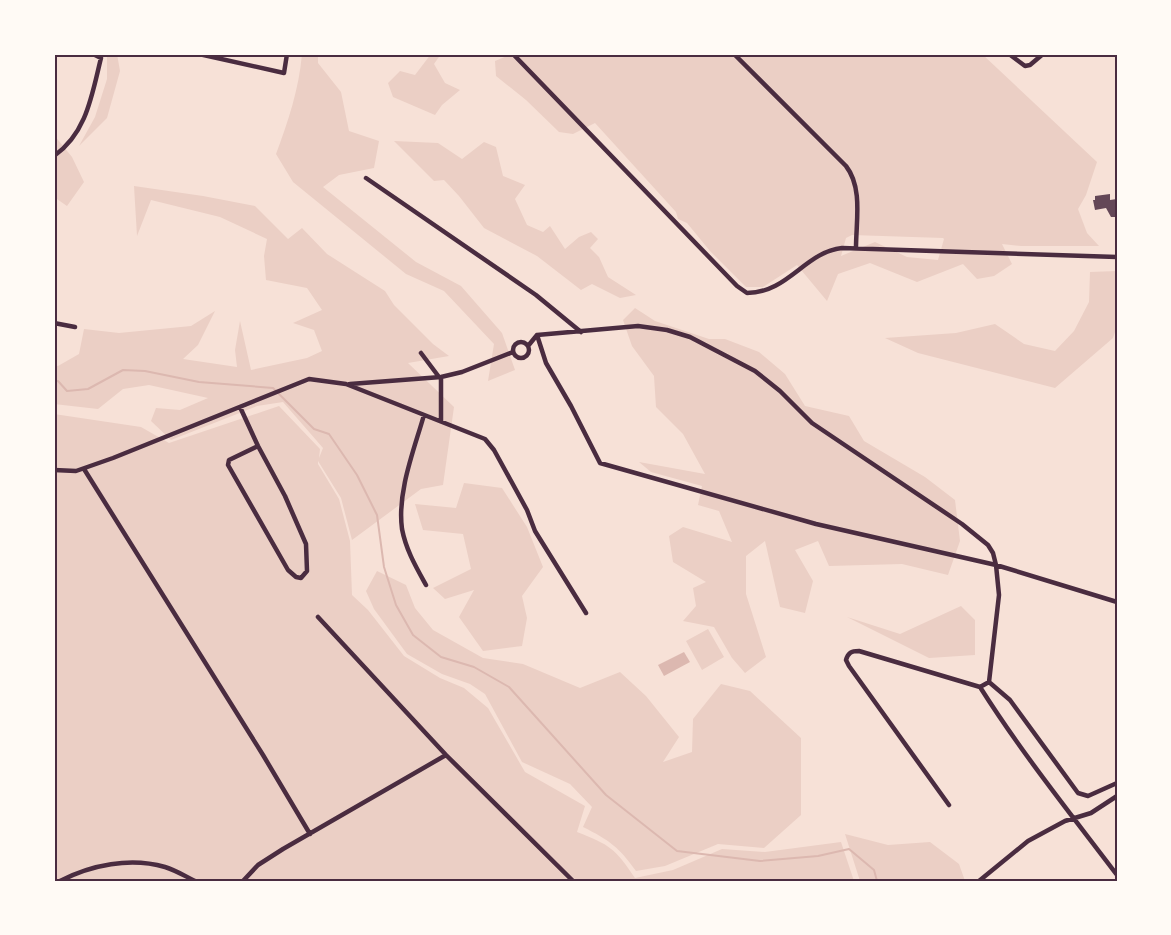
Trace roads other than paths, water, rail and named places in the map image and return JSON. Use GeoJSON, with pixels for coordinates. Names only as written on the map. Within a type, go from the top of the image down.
{"type":"FeatureCollection","features":[{"type":"Feature","properties":{"kind":"street"},"geometry":{"type":"LineString","coordinates":[[54,156],[77,133],[87,114],[101,58],[93,54]]}},
{"type":"Feature","properties":{"kind":"street"},"geometry":{"type":"LineString","coordinates":[[199,54],[284,73],[287,54]]}},
{"type":"Feature","properties":{"kind":"street"},"geometry":{"type":"LineString","coordinates":[[513,54],[736,286],[747,293],[768,290],[784,282],[831,249],[1117,257]]}},
{"type":"Feature","properties":{"kind":"street"},"geometry":{"type":"LineString","coordinates":[[734,54],[846,166],[853,176],[856,188],[856,248]]}},
{"type":"Feature","properties":{"kind":"street"},"geometry":{"type":"LineString","coordinates":[[1009,54],[1025,66],[1042,54]]}},
{"type":"Feature","properties":{"kind":"street"},"geometry":{"type":"LineString","coordinates":[[366,178],[536,295],[581,332]]}},
{"type":"Feature","properties":{"kind":"street"},"geometry":{"type":"LineString","coordinates":[[54,323],[75,327]]}},
{"type":"Feature","properties":{"kind":"street"},"geometry":{"type":"LineString","coordinates":[[513,352],[518,357],[524,357],[528,352],[528,346],[537,336],[638,326],[667,330],[682,335],[719,351],[755,371],[813,423],[962,524],[988,545],[996,565],[999,595],[989,682]]}},
{"type":"Feature","properties":{"kind":"street"},"geometry":{"type":"LineString","coordinates":[[537,336],[546,363],[600,463],[816,524],[996,565],[1117,602]]}},
{"type":"Feature","properties":{"kind":"street"},"geometry":{"type":"LineString","coordinates":[[513,352],[518,342],[528,346]]}},
{"type":"Feature","properties":{"kind":"street"},"geometry":{"type":"LineString","coordinates":[[54,470],[69,472],[84,469],[309,379],[346,384],[440,377],[462,372],[513,352]]}},
{"type":"Feature","properties":{"kind":"street"},"geometry":{"type":"LineString","coordinates":[[421,353],[440,377],[441,421]]}},
{"type":"Feature","properties":{"kind":"street"},"geometry":{"type":"LineString","coordinates":[[346,384],[485,439],[527,510],[535,531],[586,613]]}},
{"type":"Feature","properties":{"kind":"street"},"geometry":{"type":"LineString","coordinates":[[240,407],[285,496],[306,544],[308,567],[301,578],[288,570],[228,465],[229,460],[258,446]]}},
{"type":"Feature","properties":{"kind":"street"},"geometry":{"type":"LineString","coordinates":[[424,415],[404,491],[402,529],[412,560],[426,585]]}},
{"type":"Feature","properties":{"kind":"street"},"geometry":{"type":"LineString","coordinates":[[84,469],[269,764],[310,834]]}},
{"type":"Feature","properties":{"kind":"street"},"geometry":{"type":"LineString","coordinates":[[318,617],[446,755],[573,881]]}},
{"type":"Feature","properties":{"kind":"street"},"geometry":{"type":"LineString","coordinates":[[949,805],[849,666],[846,660],[853,651],[980,687],[1000,718],[1117,875]]}},
{"type":"Feature","properties":{"kind":"street"},"geometry":{"type":"LineString","coordinates":[[980,687],[989,682]]}},
{"type":"Feature","properties":{"kind":"street"},"geometry":{"type":"LineString","coordinates":[[989,682],[1010,700],[1078,793],[1088,796],[1117,783]]}},
{"type":"Feature","properties":{"kind":"street"},"geometry":{"type":"LineString","coordinates":[[243,881],[258,865],[446,755]]}},
{"type":"Feature","properties":{"kind":"street"},"geometry":{"type":"LineString","coordinates":[[978,881],[1028,841],[1057,825],[1091,813],[1117,796]]}},
{"type":"Feature","properties":{"kind":"street"},"geometry":{"type":"LineString","coordinates":[[60,881],[73,874],[99,866],[143,863],[166,867],[195,881]]}},
{"type":"Feature","properties":{"kind":"waterway"},"geometry":{"type":"LineString","coordinates":[[54,381],[58,381],[67,391],[88,389],[123,370],[145,371],[199,382],[273,388],[314,429],[329,434],[357,475],[377,515],[384,567],[396,605],[413,635],[441,657],[474,667],[509,687],[606,795],[677,851],[760,861],[818,856],[849,849],[874,870],[877,881]]}}]}
